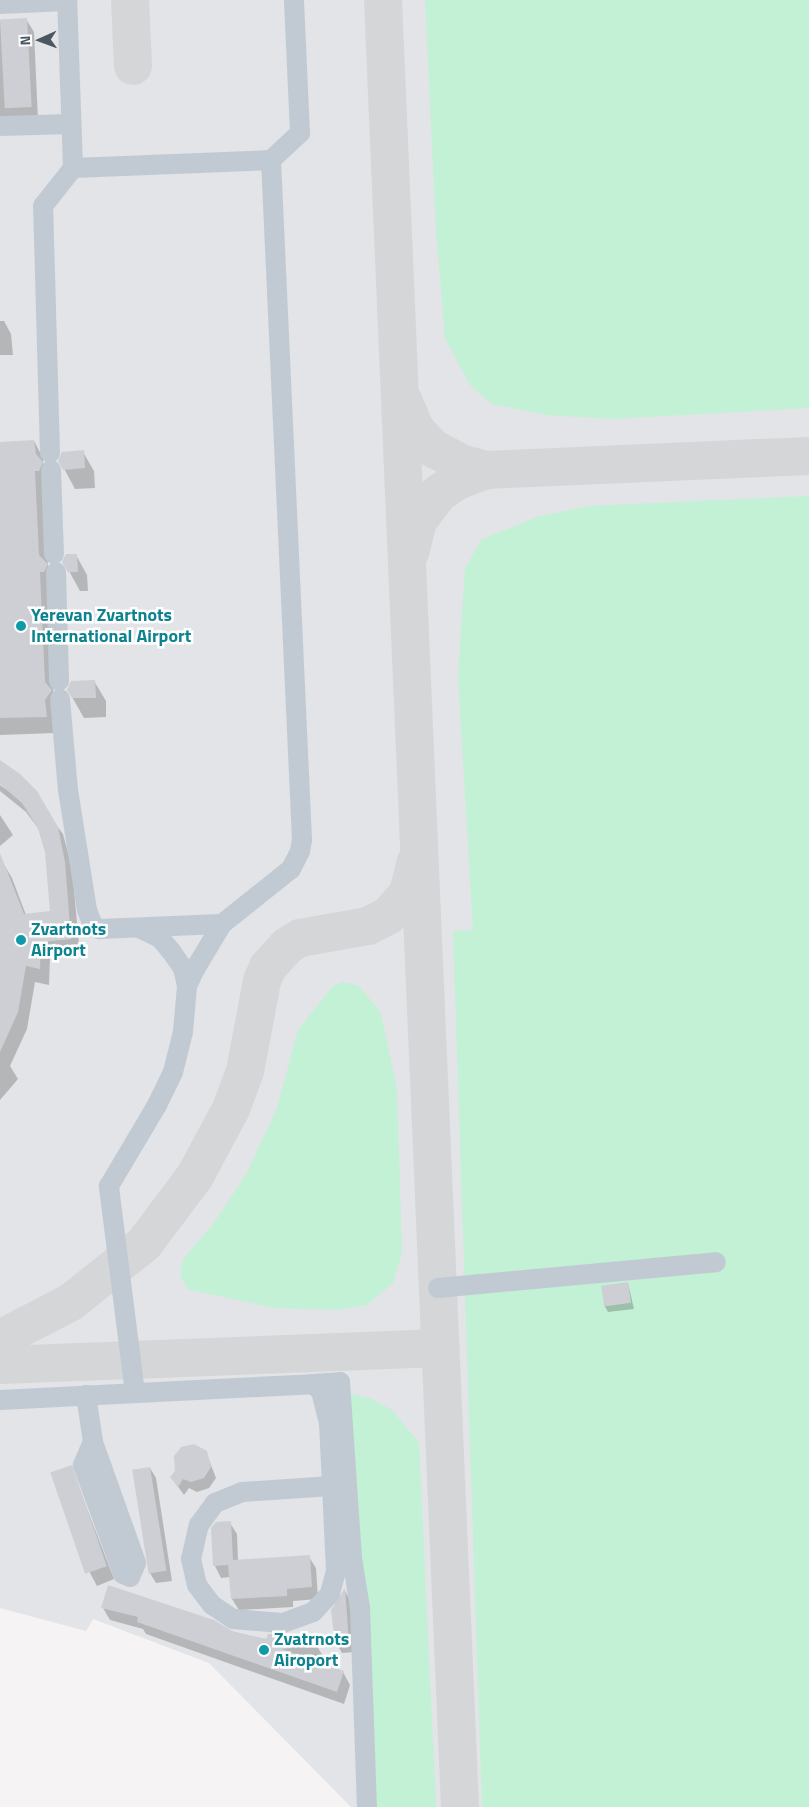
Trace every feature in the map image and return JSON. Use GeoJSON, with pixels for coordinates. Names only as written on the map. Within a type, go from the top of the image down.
{"type":"FeatureCollection","features":[{"type":"Feature","properties":{"kind":"lane"},"geometry":{"type":"LineString","coordinates":[[73,168],[271,160],[300,133],[294,0]]}},
{"type":"Feature","properties":{"kind":"lane"},"geometry":{"type":"LineString","coordinates":[[0,4],[67,1],[73,168],[43,206],[60,690],[68,790],[89,920],[98,929],[222,924]]}},
{"type":"Feature","properties":{"kind":"lane"},"geometry":{"type":"LineString","coordinates":[[0,126],[71,124]]}},
{"type":"Feature","properties":{"kind":"lane"},"geometry":{"type":"LineString","coordinates":[[187,986],[222,924],[291,869],[299,856],[302,840],[271,160]]}},
{"type":"Feature","properties":{"kind":"lane"},"geometry":{"type":"LineString","coordinates":[[135,1393],[109,1186],[157,1105],[173,1072],[183,1032],[187,986],[183,968],[171,951],[160,938],[138,928]]}},
{"type":"Feature","properties":{"kind":"lane"},"geometry":{"type":"LineString","coordinates":[[438,1288],[716,1262]]}},
{"type":"Feature","properties":{"kind":"lane"},"geometry":{"type":"LineString","coordinates":[[0,1400],[340,1382],[352,1558],[360,1608],[366,1807]]}},
{"type":"Feature","properties":{"kind":"lane"},"geometry":{"type":"LineString","coordinates":[[313,1384],[321,1391],[329,1422],[336,1571],[330,1594],[313,1612],[282,1623],[233,1619],[212,1605],[197,1585],[191,1558],[200,1525],[215,1503],[242,1492],[332,1486]]}},
{"type":"Feature","properties":{"kind":"lane"},"geometry":{"type":"LineString","coordinates":[[86,1395],[93,1442],[136,1563],[130,1577],[123,1574],[83,1465],[93,1442]]}},
{"type":"Feature","properties":{"kind":"shaded area"},"geometry":{"type":"Polygon","coordinates":[[[0,0],[809,0],[809,1807],[351,1807],[209,1663],[93,1619],[86,1631],[0,1608],[0,0]]]}},
{"type":"Feature","properties":{"kind":"green space"},"geometry":{"type":"Polygon","coordinates":[[[425,0],[809,0],[809,408],[613,419],[547,415],[492,404],[470,385],[445,338],[436,229],[425,0]]]}},
{"type":"Feature","properties":{"kind":"green space"},"geometry":{"type":"Polygon","coordinates":[[[809,496],[809,1807],[482,1807],[453,931],[473,930],[458,677],[465,568],[482,539],[537,517],[588,506],[809,496]]]}},
{"type":"Feature","properties":{"kind":"green space"},"geometry":{"type":"Polygon","coordinates":[[[344,982],[359,986],[381,1013],[397,1090],[402,1252],[393,1283],[367,1305],[338,1310],[274,1308],[187,1289],[180,1275],[183,1259],[214,1223],[247,1173],[277,1108],[298,1030],[333,986],[344,982]]]}},
{"type":"Feature","properties":{"kind":"green space"},"geometry":{"type":"Polygon","coordinates":[[[348,1393],[371,1399],[392,1410],[419,1443],[436,1807],[372,1807],[348,1393]]]}},
{"type":"Feature","properties":{"kind":"building"},"geometry":{"type":"Polygon","coordinates":[[[27,18],[32,107],[5,108],[0,19],[27,18]]]}},
{"type":"Feature","properties":{"kind":"building","name":"Yerevan Zvartnots International Airport"},"geometry":{"type":"Polygon","coordinates":[[[34,440],[36,454],[43,462],[39,471],[35,471],[39,555],[48,564],[44,572],[40,572],[45,682],[52,690],[45,700],[47,717],[0,718],[0,442],[34,440]]]}},
{"type":"Feature","properties":{"kind":"building"},"geometry":{"type":"Polygon","coordinates":[[[84,450],[85,468],[63,470],[58,461],[62,452],[84,450]]]}},
{"type":"Feature","properties":{"kind":"building"},"geometry":{"type":"Polygon","coordinates":[[[66,554],[77,554],[78,572],[68,572],[62,562],[66,554]]]}},
{"type":"Feature","properties":{"kind":"building"},"geometry":{"type":"Polygon","coordinates":[[[95,680],[96,698],[72,698],[67,690],[71,681],[95,680]]]}},
{"type":"Feature","properties":{"kind":"building"},"geometry":{"type":"Polygon","coordinates":[[[0,760],[20,774],[37,791],[58,827],[65,862],[71,939],[41,942],[40,969],[26,966],[18,1012],[0,1052],[0,853],[24,914],[50,911],[45,852],[38,828],[22,803],[0,784],[0,760]]]}},
{"type":"Feature","properties":{"kind":"building"},"geometry":{"type":"Polygon","coordinates":[[[628,1282],[631,1303],[604,1307],[601,1286],[628,1282]]]}},
{"type":"Feature","properties":{"kind":"building"},"geometry":{"type":"Polygon","coordinates":[[[194,1444],[207,1451],[211,1467],[204,1478],[191,1482],[183,1479],[178,1487],[170,1477],[175,1471],[174,1456],[181,1447],[194,1444]]]}},
{"type":"Feature","properties":{"kind":"building"},"geometry":{"type":"Polygon","coordinates":[[[72,1465],[107,1566],[85,1574],[50,1472],[72,1465]]]}},
{"type":"Feature","properties":{"kind":"building"},"geometry":{"type":"Polygon","coordinates":[[[150,1467],[166,1571],[149,1574],[132,1470],[150,1467]]]}},
{"type":"Feature","properties":{"kind":"building"},"geometry":{"type":"Polygon","coordinates":[[[231,1521],[233,1560],[310,1555],[312,1587],[287,1589],[287,1596],[231,1599],[228,1565],[213,1566],[211,1528],[216,1522],[231,1521]]]}},
{"type":"Feature","properties":{"kind":"building","name":"Zvatrnots Airoport"},"geometry":{"type":"Polygon","coordinates":[[[108,1585],[214,1620],[232,1631],[266,1639],[268,1634],[286,1634],[318,1645],[282,1649],[344,1671],[337,1692],[137,1622],[138,1617],[101,1608],[108,1585]]]}},
{"type":"Feature","properties":{"kind":"building"},"geometry":{"type":"Polygon","coordinates":[[[345,1588],[349,1642],[335,1643],[331,1610],[345,1588]]]}},
{"type":"Feature","properties":{"kind":"taxiway"},"geometry":{"type":"LineString","coordinates":[[130,0],[133,66]]}},
{"type":"Feature","properties":{"kind":"taxiway"},"geometry":{"type":"LineString","coordinates":[[383,0],[460,1807]]}},
{"type":"Feature","properties":{"kind":"taxiway"},"geometry":{"type":"LineString","coordinates":[[403,400],[416,430],[434,449],[464,464],[486,470],[457,481],[439,493],[418,521],[410,552]]}},
{"type":"Feature","properties":{"kind":"taxiway"},"geometry":{"type":"LineString","coordinates":[[486,470],[809,456]]}},
{"type":"Feature","properties":{"kind":"taxiway"},"geometry":{"type":"LineString","coordinates":[[0,1339],[71,1302],[144,1244],[195,1176],[231,1109],[245,1071],[262,981],[268,967],[287,946],[300,938],[368,926],[388,916],[408,893],[416,862]]}},
{"type":"Feature","properties":{"kind":"taxiway"},"geometry":{"type":"LineString","coordinates":[[0,1365],[441,1348]]}},
{"type":"Feature","properties":{"kind":"place","name":"Yerevan Zvartnots International Airport"},"geometry":{"type":"Point","coordinates":[21,626]}},
{"type":"Feature","properties":{"kind":"place","name":"Zvartnots Airport"},"geometry":{"type":"Point","coordinates":[21,940]}},
{"type":"Feature","properties":{"kind":"place","name":"Zvatrnots Airoport"},"geometry":{"type":"Point","coordinates":[264,1650]}}]}
